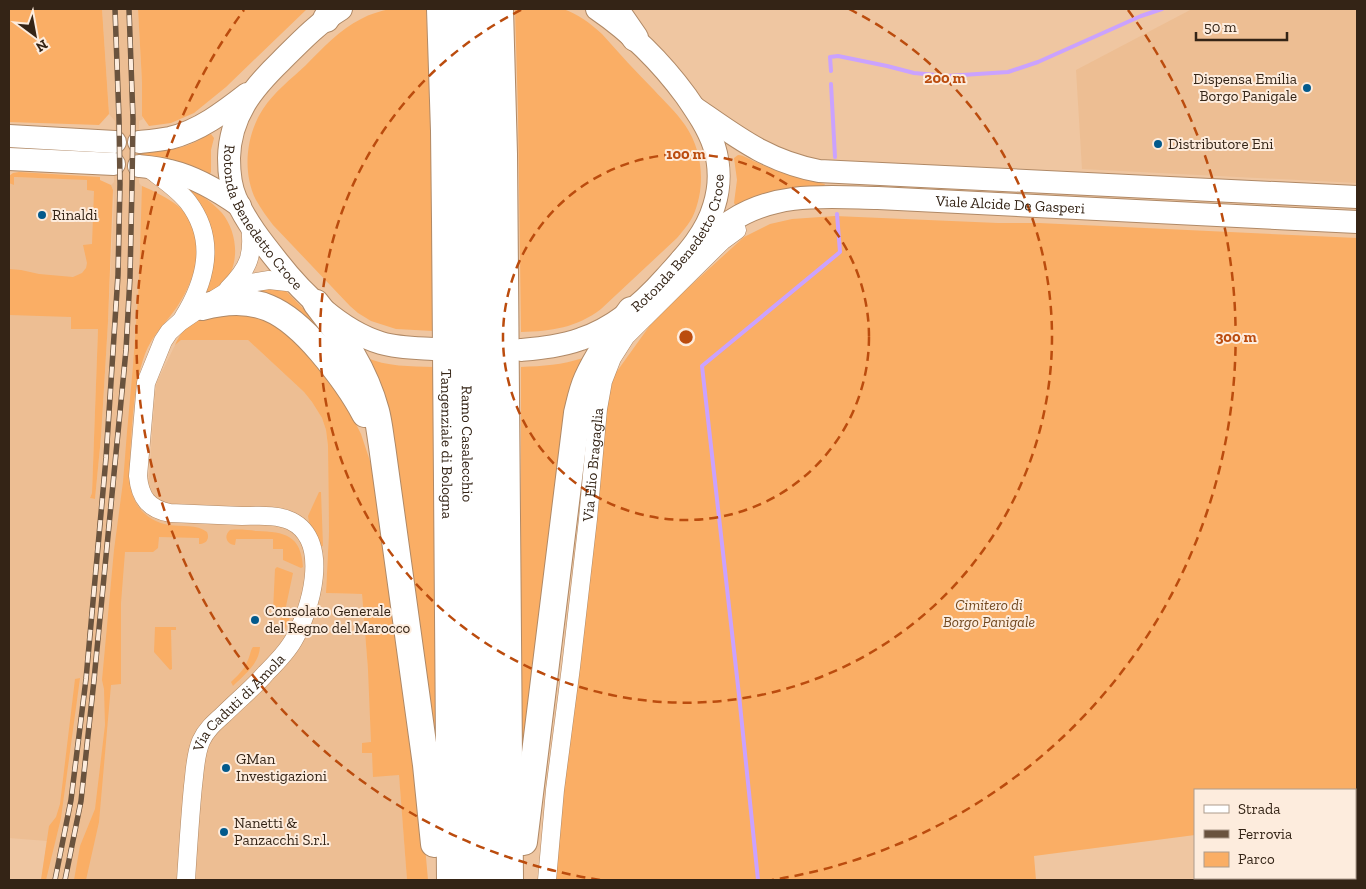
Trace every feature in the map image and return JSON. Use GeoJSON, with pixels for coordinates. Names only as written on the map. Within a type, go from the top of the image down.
{"type":"FeatureCollection","features":[{"type":"Feature","properties":{"kind":"highway","name":"Tangenziale di Bologna"},"geometry":{"type":"LineString","coordinates":[[440,9],[471,46],[504,172],[510,880]]}},
{"type":"Feature","properties":{"kind":"highway","name":"Ramo Casalecchio"},"geometry":{"type":"LineString","coordinates":[[460,9],[471,46],[484,112],[489,880]]}},
{"type":"Feature","properties":{"kind":"highway","name":"Ramo Casalecchio"},"geometry":{"type":"LineString","coordinates":[[470,880],[465,124],[471,46],[479,9]]}},
{"type":"Feature","properties":{"kind":"highway","name":"Tangenziale di Bologna"},"geometry":{"type":"LineString","coordinates":[[450,880],[445,219],[471,46],[500,9]]}},
{"type":"Feature","properties":{"kind":"highway"},"geometry":{"type":"LineString","coordinates":[[615,9],[635,38]]}},
{"type":"Feature","properties":{"kind":"highway"},"geometry":{"type":"LineString","coordinates":[[202,307],[223,302],[250,302],[272,309],[301,329],[337,370],[358,402],[371,427],[386,476]]}},
{"type":"Feature","properties":{"kind":"highway"},"geometry":{"type":"LineString","coordinates":[[316,303],[348,347],[365,380],[376,411],[426,766],[438,880]]}},
{"type":"Feature","properties":{"kind":"highway"},"geometry":{"type":"LineString","coordinates":[[521,880],[526,825],[577,413],[586,380],[594,364],[632,310]]}},
{"type":"Feature","properties":{"kind":"main road","name":"Rotonda Benedetto Croce"},"geometry":{"type":"LineString","coordinates":[[521,350],[579,340],[606,328],[632,310],[656,288],[682,259],[705,228],[717,196],[718,171],[714,147],[710,134],[694,108],[666,71],[635,38],[597,9]]}},
{"type":"Feature","properties":{"kind":"main road","name":"Rotonda Benedetto Croce"},"geometry":{"type":"LineString","coordinates":[[333,12],[267,74],[244,104],[233,130],[230,147],[230,176],[235,197],[245,216],[282,267],[316,303],[334,318],[352,330],[375,341],[394,346],[433,349]]}},
{"type":"Feature","properties":{"kind":"main road"},"geometry":{"type":"LineString","coordinates":[[139,142],[170,138],[192,130],[223,112],[254,89]]}},
{"type":"Feature","properties":{"kind":"main road","name":"Viale Alcide De Gasperi"},"geometry":{"type":"LineString","coordinates":[[694,108],[752,148],[802,168],[819,171],[1357,197]]}},
{"type":"Feature","properties":{"kind":"main road"},"geometry":{"type":"LineString","coordinates":[[9,136],[115,153],[9,159]]}},
{"type":"Feature","properties":{"kind":"main road"},"geometry":{"type":"LineString","coordinates":[[142,166],[170,170],[195,180],[217,191],[245,216]]}},
{"type":"Feature","properties":{"kind":"main road","name":"Viale Alcide De Gasperi"},"geometry":{"type":"LineString","coordinates":[[682,259],[732,220],[765,204],[813,196],[1357,222]]}},
{"type":"Feature","properties":{"kind":"street","name":"Via Caduti di Amola"},"geometry":{"type":"LineString","coordinates":[[142,166],[178,191],[188,202],[195,213],[204,237],[206,249],[204,270],[191,304],[180,322]]}},
{"type":"Feature","properties":{"kind":"street","name":"Via Elio Bragaglia"},"geometry":{"type":"LineString","coordinates":[[547,880],[555,790],[574,637],[598,409],[603,381],[612,358],[632,329],[722,241],[744,225],[766,214],[804,203],[858,198]]}},
{"type":"Feature","properties":{"kind":"street","name":"Via Caduti di Amola"},"geometry":{"type":"LineString","coordinates":[[225,292],[244,271],[249,260],[252,244],[245,216]]}},
{"type":"Feature","properties":{"kind":"street","name":"Via Caduti di Amola"},"geometry":{"type":"LineString","coordinates":[[186,880],[196,761],[201,741],[211,726],[265,675],[288,648],[300,627],[311,591],[315,567],[314,554],[302,529],[291,521],[266,516],[170,513],[157,510],[145,500],[140,490],[138,476],[146,383],[163,341],[169,332],[202,307],[225,292],[243,284],[262,281],[296,283]]}},
{"type":"Feature","properties":{"kind":"shaded area"},"geometry":{"type":"Polygon","coordinates":[[[102,9],[138,9],[143,119],[139,121],[139,183],[142,186],[147,319],[135,396],[129,478],[149,478],[157,382],[175,345],[181,340],[248,340],[304,392],[312,402],[322,418],[328,446],[329,532],[326,593],[362,594],[368,670],[397,746],[407,880],[41,880],[47,841],[9,838],[9,177],[100,180],[98,329],[92,493],[90,498],[95,499],[101,437],[114,201],[111,185],[114,182],[115,121],[109,114],[102,9]]]}},
{"type":"Feature","properties":{"kind":"shaded area"},"geometry":{"type":"Polygon","coordinates":[[[1192,9],[1357,9],[1357,183],[1082,169],[1076,70],[1192,9]]]}},
{"type":"Feature","properties":{"kind":"green space"},"geometry":{"type":"Polygon","coordinates":[[[9,9],[102,9],[109,114],[99,125],[9,122],[9,9]]]}},
{"type":"Feature","properties":{"kind":"green space"},"geometry":{"type":"Polygon","coordinates":[[[138,9],[307,9],[226,87],[194,113],[171,123],[149,126],[142,116],[138,9]]]}},
{"type":"Feature","properties":{"kind":"green space"},"geometry":{"type":"Polygon","coordinates":[[[390,9],[426,9],[430,88],[433,331],[396,329],[371,321],[358,313],[273,225],[256,200],[249,178],[248,154],[253,130],[257,119],[272,97],[346,28],[368,16],[390,9]]]}},
{"type":"Feature","properties":{"kind":"green space"},"geometry":{"type":"Polygon","coordinates":[[[515,9],[563,9],[574,13],[593,26],[685,125],[696,146],[701,169],[700,193],[697,205],[693,216],[677,238],[601,309],[573,324],[543,331],[521,332],[515,9]]]}},
{"type":"Feature","properties":{"kind":"green space"},"geometry":{"type":"Polygon","coordinates":[[[211,134],[214,138],[211,150],[211,172],[209,175],[139,155],[139,152],[180,148],[211,134]]]}},
{"type":"Feature","properties":{"kind":"green space"},"geometry":{"type":"Polygon","coordinates":[[[738,155],[798,178],[825,184],[823,188],[736,206],[734,203],[737,180],[734,158],[738,155]]]}},
{"type":"Feature","properties":{"kind":"green space"},"geometry":{"type":"Polygon","coordinates":[[[19,172],[100,177],[100,180],[111,185],[113,190],[108,322],[95,499],[90,498],[92,493],[98,329],[71,329],[71,317],[9,315],[9,269],[73,277],[82,273],[86,268],[87,263],[83,245],[92,244],[94,191],[87,190],[87,180],[14,177],[14,185],[9,183],[9,176],[19,172]]]}},
{"type":"Feature","properties":{"kind":"green space"},"geometry":{"type":"Polygon","coordinates":[[[185,184],[222,213],[232,231],[234,241],[235,252],[231,272],[219,288],[205,295],[211,276],[185,184]]]}},
{"type":"Feature","properties":{"kind":"green space"},"geometry":{"type":"Polygon","coordinates":[[[142,186],[170,200],[186,215],[192,225],[195,236],[197,257],[188,288],[177,307],[151,341],[140,369],[133,415],[129,478],[136,503],[146,515],[160,523],[203,529],[207,532],[208,539],[199,544],[199,538],[159,537],[158,548],[153,552],[125,552],[121,603],[121,684],[111,685],[99,822],[86,880],[74,880],[80,846],[95,809],[105,725],[102,680],[133,366],[139,282],[142,186]]]}},
{"type":"Feature","properties":{"kind":"green space","name":"Cimitero di Borgo Panigale"},"geometry":{"type":"Polygon","coordinates":[[[835,216],[1039,223],[1357,238],[1357,821],[1356,789],[1194,789],[1194,835],[1034,856],[1036,880],[553,880],[602,412],[615,374],[656,317],[744,237],[770,224],[792,219],[835,216]]]}},
{"type":"Feature","properties":{"kind":"green space"},"geometry":{"type":"Polygon","coordinates":[[[259,287],[283,289],[318,324],[328,337],[236,292],[259,287]]]}},
{"type":"Feature","properties":{"kind":"green space"},"geometry":{"type":"Polygon","coordinates":[[[255,314],[295,336],[334,385],[361,434],[379,490],[428,880],[407,880],[399,775],[373,777],[372,753],[362,753],[362,743],[371,742],[362,594],[326,593],[329,532],[328,446],[322,418],[304,392],[248,340],[181,340],[175,345],[183,331],[190,324],[198,320],[216,315],[255,314]]]}},
{"type":"Feature","properties":{"kind":"green space"},"geometry":{"type":"Polygon","coordinates":[[[365,357],[390,364],[434,367],[438,774],[399,472],[391,457],[365,357]]]}},
{"type":"Feature","properties":{"kind":"green space"},"geometry":{"type":"Polygon","coordinates":[[[585,358],[524,750],[522,750],[521,367],[560,364],[585,358]]]}},
{"type":"Feature","properties":{"kind":"green space"},"geometry":{"type":"Polygon","coordinates":[[[319,492],[321,492],[323,546],[321,546],[309,522],[308,516],[319,492]]]}},
{"type":"Feature","properties":{"kind":"green space"},"geometry":{"type":"Polygon","coordinates":[[[230,530],[276,533],[290,537],[299,548],[303,567],[301,568],[283,560],[283,549],[273,549],[273,539],[236,539],[235,545],[230,544],[226,537],[230,530]]]}},
{"type":"Feature","properties":{"kind":"green space"},"geometry":{"type":"Polygon","coordinates":[[[277,567],[293,573],[285,611],[291,615],[285,629],[279,629],[281,613],[273,611],[275,569],[277,567]]]}},
{"type":"Feature","properties":{"kind":"green space"},"geometry":{"type":"Polygon","coordinates":[[[155,627],[176,627],[176,630],[171,630],[172,669],[170,670],[154,652],[155,627]]]}},
{"type":"Feature","properties":{"kind":"green space"},"geometry":{"type":"Polygon","coordinates":[[[253,647],[260,647],[257,659],[233,686],[231,682],[244,668],[253,647]]]}},
{"type":"Feature","properties":{"kind":"green space"},"geometry":{"type":"Polygon","coordinates":[[[80,678],[61,818],[46,880],[41,880],[49,826],[56,817],[60,804],[75,679],[80,678]]]}},
{"type":"Feature","properties":{"kind":"waterway"},"geometry":{"type":"LineString","coordinates":[[831,71],[830,57],[838,56],[914,73],[947,76],[1008,72],[1038,62],[1141,16],[1162,9]]}},
{"type":"Feature","properties":{"kind":"waterway"},"geometry":{"type":"LineString","coordinates":[[831,84],[835,157]]}},
{"type":"Feature","properties":{"kind":"waterway"},"geometry":{"type":"LineString","coordinates":[[758,880],[702,366],[840,252],[837,214]]}},
{"type":"Feature","properties":{"kind":"railway"},"geometry":{"type":"LineString","coordinates":[[55,880],[71,800],[86,679],[106,458],[118,275],[120,184],[115,9]]}},
{"type":"Feature","properties":{"kind":"railway"},"geometry":{"type":"LineString","coordinates":[[65,880],[81,801],[126,350],[130,277],[133,119],[129,9]]}},
{"type":"Feature","properties":{"kind":"place","name":"Dispensa Emilia Borgo Panigale"},"geometry":{"type":"Point","coordinates":[1307,88]}},
{"type":"Feature","properties":{"kind":"place","name":"Distributore Eni"},"geometry":{"type":"Point","coordinates":[1158,144]}},
{"type":"Feature","properties":{"kind":"place","name":"Rinaldi"},"geometry":{"type":"Point","coordinates":[42,215]}},
{"type":"Feature","properties":{"kind":"place","name":"Consolato Generale del Regno del Marocco"},"geometry":{"type":"Point","coordinates":[255,620]}},
{"type":"Feature","properties":{"kind":"place","name":"GMan Investigazioni"},"geometry":{"type":"Point","coordinates":[226,768]}},
{"type":"Feature","properties":{"kind":"place","name":"Nanetti & Panzacchi S.r.l."},"geometry":{"type":"Point","coordinates":[224,832]}}]}
